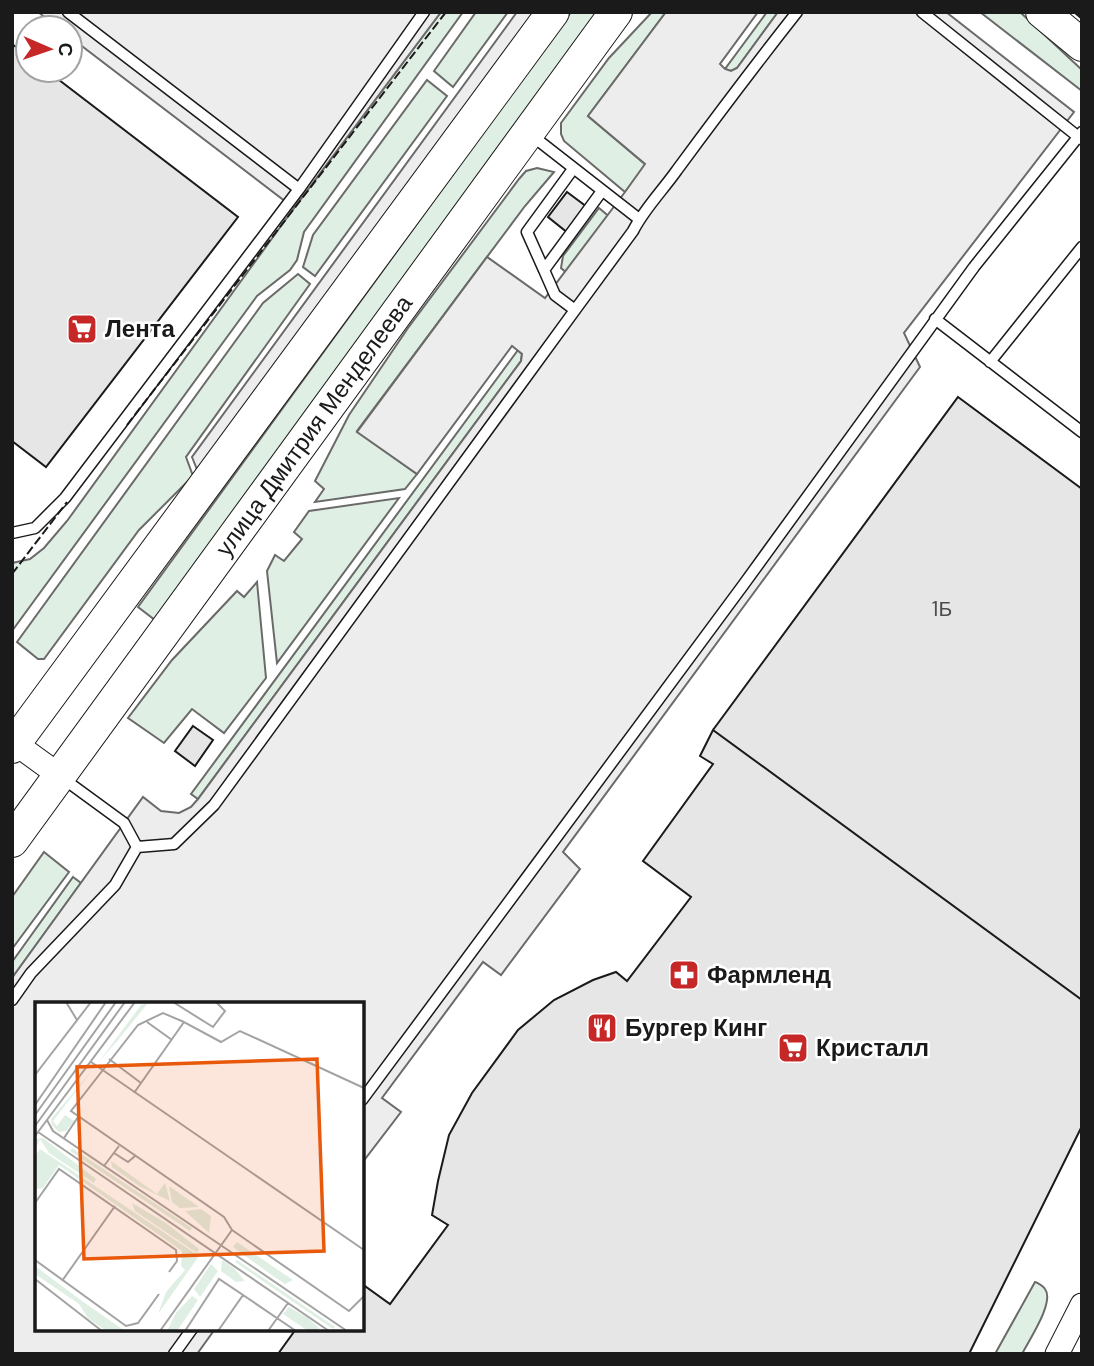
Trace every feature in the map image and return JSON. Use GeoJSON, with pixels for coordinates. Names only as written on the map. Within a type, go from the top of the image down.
{"type":"FeatureCollection","features":[{"type":"Feature","properties":{"kind":"street"},"geometry":{"type":"LineString","coordinates":[[60,776],[13,744],[553,12]]}},
{"type":"Feature","properties":{"kind":"street","name":"улица Дмитрия Менделеева"},"geometry":{"type":"LineString","coordinates":[[12,841],[616,12]]}},
{"type":"Feature","properties":{"kind":"street"},"geometry":{"type":"LineString","coordinates":[[1042,12],[1082,46]]}},
{"type":"Feature","properties":{"kind":"street"},"geometry":{"type":"LineString","coordinates":[[1057,1354],[1082,1305]]}},
{"type":"Feature","properties":{"kind":"lane"},"geometry":{"type":"LineString","coordinates":[[68,12],[299,189]]}},
{"type":"Feature","properties":{"kind":"lane"},"geometry":{"type":"LineString","coordinates":[[12,533],[35,528],[65,498],[299,189],[424,12]]}},
{"type":"Feature","properties":{"kind":"lane"},"geometry":{"type":"LineString","coordinates":[[138,847],[174,844],[214,805],[633,231],[639,219],[797,12]]}},
{"type":"Feature","properties":{"kind":"lane"},"geometry":{"type":"LineString","coordinates":[[364,1097],[737,595],[935,319],[1080,136],[922,12]]}},
{"type":"Feature","properties":{"kind":"lane"},"geometry":{"type":"LineString","coordinates":[[527,133],[639,219]]}},
{"type":"Feature","properties":{"kind":"lane"},"geometry":{"type":"LineString","coordinates":[[573,169],[527,232],[555,295],[575,310]]}},
{"type":"Feature","properties":{"kind":"lane"},"geometry":{"type":"LineString","coordinates":[[544,270],[602,191]]}},
{"type":"Feature","properties":{"kind":"lane"},"geometry":{"type":"LineString","coordinates":[[990,362],[1082,247]]}},
{"type":"Feature","properties":{"kind":"lane"},"geometry":{"type":"LineString","coordinates":[[935,319],[1082,432]]}},
{"type":"Feature","properties":{"kind":"lane"},"geometry":{"type":"LineString","coordinates":[[60,776],[124,823],[138,847]]}},
{"type":"Feature","properties":{"kind":"lane"},"geometry":{"type":"LineString","coordinates":[[12,1000],[31,973],[115,885],[138,847]]}},
{"type":"Feature","properties":{"kind":"lane"},"geometry":{"type":"LineString","coordinates":[[174,1354],[191,1331]]}},
{"type":"Feature","properties":{"kind":"green space"},"geometry":{"type":"Polygon","coordinates":[[[441,12],[463,12],[304,232],[297,260],[290,270],[257,296],[12,631],[12,563],[30,559],[44,548],[67,521],[294,208],[441,12]]]}},
{"type":"Feature","properties":{"kind":"green space"},"geometry":{"type":"Polygon","coordinates":[[[476,12],[508,12],[453,87],[434,71],[476,12]]]}},
{"type":"Feature","properties":{"kind":"green space"},"geometry":{"type":"Polygon","coordinates":[[[571,12],[597,12],[155,620],[138,607],[571,12]]]}},
{"type":"Feature","properties":{"kind":"green space"},"geometry":{"type":"Polygon","coordinates":[[[652,12],[666,12],[588,116],[646,165],[625,192],[564,141],[561,123],[609,58],[652,12]]]}},
{"type":"Feature","properties":{"kind":"green space"},"geometry":{"type":"Polygon","coordinates":[[[767,12],[778,12],[737,68],[731,71],[725,69],[767,12]]]}},
{"type":"Feature","properties":{"kind":"green space"},"geometry":{"type":"Polygon","coordinates":[[[980,12],[1020,12],[1082,70],[1082,91],[980,12]]]}},
{"type":"Feature","properties":{"kind":"green space"},"geometry":{"type":"Polygon","coordinates":[[[427,80],[447,96],[315,276],[303,267],[313,235],[427,80]]]}},
{"type":"Feature","properties":{"kind":"green space"},"geometry":{"type":"Polygon","coordinates":[[[537,168],[554,172],[525,206],[357,431],[417,474],[405,489],[315,502],[324,489],[315,481],[349,415],[408,328],[519,179],[526,171],[537,168]]]}},
{"type":"Feature","properties":{"kind":"green space"},"geometry":{"type":"Polygon","coordinates":[[[599,208],[612,219],[568,274],[561,268],[563,256],[599,208]]]}},
{"type":"Feature","properties":{"kind":"green space"},"geometry":{"type":"Polygon","coordinates":[[[298,274],[310,284],[186,457],[193,476],[139,530],[44,659],[38,659],[17,642],[263,303],[298,274]]]}},
{"type":"Feature","properties":{"kind":"green space"},"geometry":{"type":"Polygon","coordinates":[[[518,350],[522,354],[521,361],[198,799],[191,794],[518,350]]]}},
{"type":"Feature","properties":{"kind":"green space"},"geometry":{"type":"Polygon","coordinates":[[[399,498],[277,663],[267,571],[275,555],[284,561],[302,539],[294,532],[309,511],[399,498]]]}},
{"type":"Feature","properties":{"kind":"green space"},"geometry":{"type":"Polygon","coordinates":[[[257,582],[266,678],[224,733],[192,709],[164,743],[128,718],[172,660],[237,591],[244,597],[257,582]]]}},
{"type":"Feature","properties":{"kind":"green space"},"geometry":{"type":"Polygon","coordinates":[[[44,852],[69,872],[12,949],[12,897],[44,852]]]}},
{"type":"Feature","properties":{"kind":"green space"},"geometry":{"type":"Polygon","coordinates":[[[73,877],[81,883],[12,978],[12,962],[73,877]]]}},
{"type":"Feature","properties":{"kind":"green space"},"geometry":{"type":"Polygon","coordinates":[[[1035,1282],[1044,1288],[1047,1303],[1035,1331],[1022,1354],[995,1354],[1035,1282]]]}},
{"type":"Feature","properties":{"kind":"shaded area"},"geometry":{"type":"Polygon","coordinates":[[[38,12],[441,12],[294,208],[84,48],[84,14],[38,12]]]}},
{"type":"Feature","properties":{"kind":"shaded area"},"geometry":{"type":"Polygon","coordinates":[[[517,12],[553,12],[204,487],[192,457],[517,12]]]}},
{"type":"Feature","properties":{"kind":"shaded area"},"geometry":{"type":"Polygon","coordinates":[[[666,12],[758,12],[720,64],[731,71],[737,68],[778,12],[946,12],[1074,112],[904,333],[920,367],[563,852],[580,869],[501,975],[483,962],[382,1098],[401,1112],[364,1160],[364,1002],[35,1002],[35,1331],[214,1331],[197,1354],[12,1354],[12,978],[143,797],[161,811],[179,813],[191,807],[198,799],[521,361],[522,354],[512,346],[417,474],[357,432],[487,257],[545,298],[625,192],[645,164],[588,116],[666,12]]]}},
{"type":"Feature","properties":{"kind":"building","name":"Лента"},"geometry":{"type":"Polygon","coordinates":[[[12,44],[14,84],[64,84],[238,217],[46,467],[12,441],[12,44]]]}},
{"type":"Feature","properties":{"kind":"building"},"geometry":{"type":"Polygon","coordinates":[[[567,192],[587,207],[568,233],[548,217],[567,192]]]}},
{"type":"Feature","properties":{"kind":"building"},"geometry":{"type":"Polygon","coordinates":[[[958,397],[1082,489],[1082,1000],[713,730],[958,397]]]}},
{"type":"Feature","properties":{"kind":"building"},"geometry":{"type":"Polygon","coordinates":[[[193,726],[213,740],[195,766],[175,751],[193,726]]]}},
{"type":"Feature","properties":{"kind":"building","name":"Кристалл"},"geometry":{"type":"Polygon","coordinates":[[[713,730],[1082,1000],[1082,1126],[969,1354],[278,1354],[295,1331],[364,1331],[364,1285],[390,1304],[448,1225],[432,1215],[449,1135],[472,1093],[518,1030],[554,1000],[593,980],[616,972],[627,981],[691,897],[643,861],[713,764],[700,756],[713,730]]]}},
{"type":"Feature","properties":{"kind":"fence"},"geometry":{"type":"LineString","coordinates":[[127,425],[446,12]]}},
{"type":"Feature","properties":{"kind":"fence"},"geometry":{"type":"LineString","coordinates":[[12,574],[67,502]]}},
{"type":"Feature","properties":{"kind":"wall"},"geometry":{"type":"LineString","coordinates":[[1075,12],[1082,18]]}},
{"type":"Feature","properties":{"kind":"place","name":"Лента"},"geometry":{"type":"Point","coordinates":[82,329]}},
{"type":"Feature","properties":{"kind":"place","name":"Фармленд"},"geometry":{"type":"Point","coordinates":[684,975]}},
{"type":"Feature","properties":{"kind":"place","name":"Бургер Кинг"},"geometry":{"type":"Point","coordinates":[602,1028]}},
{"type":"Feature","properties":{"kind":"place","name":"Кристалл"},"geometry":{"type":"Point","coordinates":[793,1048]}}]}
